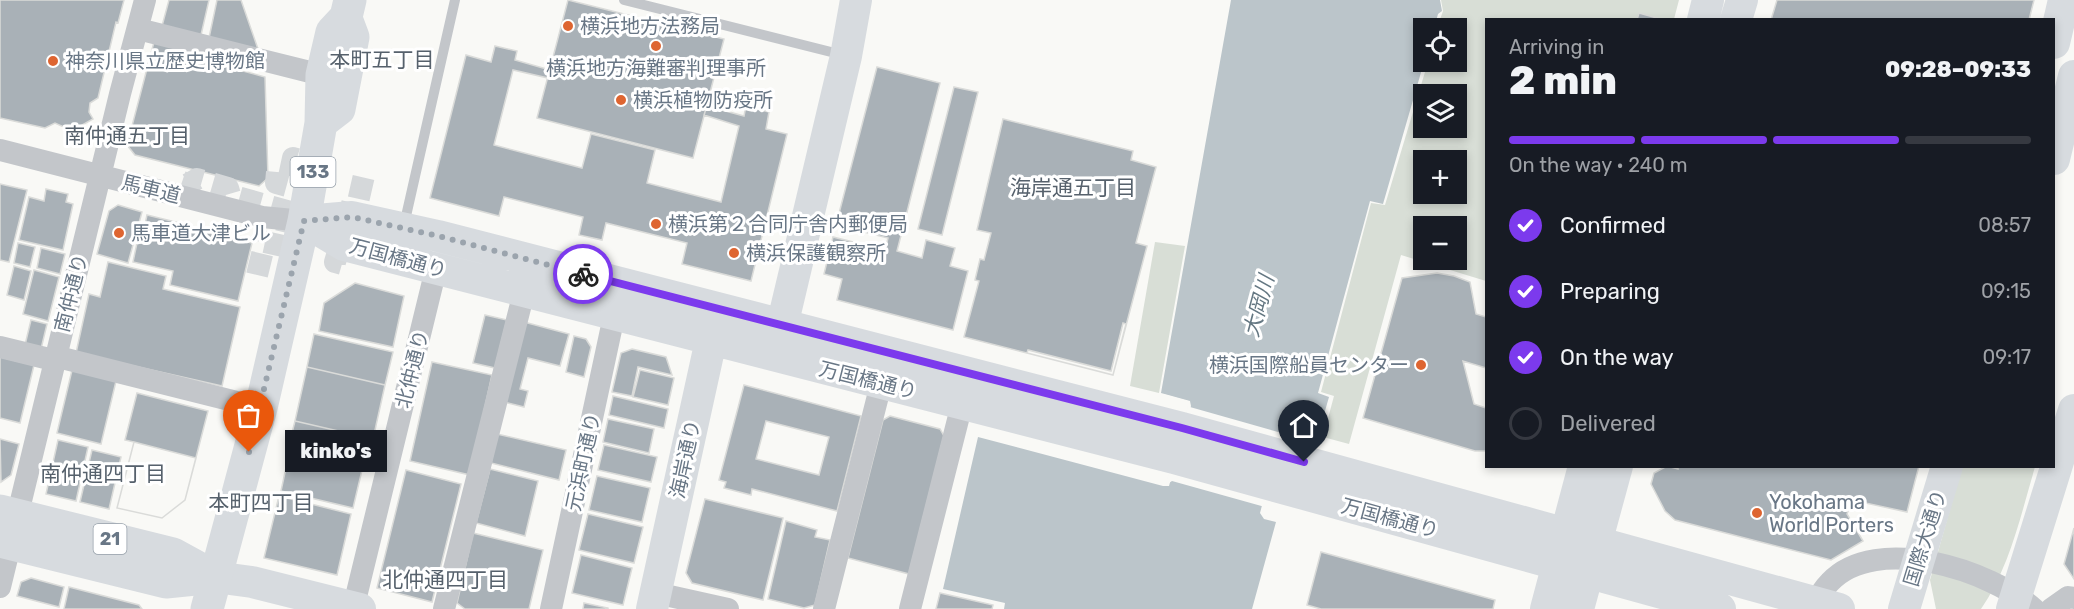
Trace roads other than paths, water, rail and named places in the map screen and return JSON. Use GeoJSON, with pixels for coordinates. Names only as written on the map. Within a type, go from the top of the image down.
{"type":"FeatureCollection","features":[{"type":"Feature","properties":{"kind":"main road","name":"133"},"geometry":{"type":"LineString","coordinates":[[207,609],[261,408],[304,221],[321,123],[322,75],[332,32],[347,8]]}},
{"type":"Feature","properties":{"kind":"main road","name":"133"},"geometry":{"type":"LineString","coordinates":[[321,123],[339,109],[353,37],[347,8]]}},
{"type":"Feature","properties":{"kind":"main road","name":"21"},"geometry":{"type":"LineString","coordinates":[[7,528],[166,582],[215,577]]}},
{"type":"Feature","properties":{"kind":"street","name":"南仲通り"},"geometry":{"type":"LineString","coordinates":[[0,587],[7,528],[55,359],[145,0]]}},
{"type":"Feature","properties":{"kind":"street"},"geometry":{"type":"LineString","coordinates":[[782,326],[846,56],[856,0]]}},
{"type":"Feature","properties":{"kind":"street"},"geometry":{"type":"LineString","coordinates":[[1704,18],[1708,0]]}},
{"type":"Feature","properties":{"kind":"street"},"geometry":{"type":"LineString","coordinates":[[1737,18],[1742,0]]}},
{"type":"Feature","properties":{"kind":"street"},"geometry":{"type":"LineString","coordinates":[[2055,39],[2064,0]]}},
{"type":"Feature","properties":{"kind":"street"},"geometry":{"type":"LineString","coordinates":[[138,29],[322,75]]}},
{"type":"Feature","properties":{"kind":"street"},"geometry":{"type":"LineString","coordinates":[[2055,155],[2074,76]]}},
{"type":"Feature","properties":{"kind":"street","name":"馬車道"},"geometry":{"type":"LineString","coordinates":[[0,150],[262,217],[304,221]]}},
{"type":"Feature","properties":{"kind":"street","name":"万国橋通り"},"geometry":{"type":"LineString","coordinates":[[304,221],[352,217],[403,228],[1182,428],[1596,543]]}},
{"type":"Feature","properties":{"kind":"street","name":"万国橋通り"},"geometry":{"type":"LineString","coordinates":[[304,221],[344,245],[1174,458],[1720,609]]}},
{"type":"Feature","properties":{"kind":"street","name":"北仲通り"},"geometry":{"type":"LineString","coordinates":[[355,608],[436,269]]}},
{"type":"Feature","properties":{"kind":"street"},"geometry":{"type":"LineString","coordinates":[[444,609],[524,292]]}},
{"type":"Feature","properties":{"kind":"street","name":"海岸通り"},"geometry":{"type":"LineString","coordinates":[[654,601],[718,309]]}},
{"type":"Feature","properties":{"kind":"street","name":"元浜町通り"},"geometry":{"type":"LineString","coordinates":[[550,609],[614,316]]}},
{"type":"Feature","properties":{"kind":"street"},"geometry":{"type":"LineString","coordinates":[[0,347],[55,359],[66,359],[261,408]]}},
{"type":"Feature","properties":{"kind":"street"},"geometry":{"type":"LineString","coordinates":[[824,609],[881,384]]}},
{"type":"Feature","properties":{"kind":"street"},"geometry":{"type":"LineString","coordinates":[[910,609],[962,404]]}},
{"type":"Feature","properties":{"kind":"street"},"geometry":{"type":"LineString","coordinates":[[2012,609],[2073,410]]}},
{"type":"Feature","properties":{"kind":"street"},"geometry":{"type":"LineString","coordinates":[[1546,609],[1583,468]]}},
{"type":"Feature","properties":{"kind":"street"},"geometry":{"type":"LineString","coordinates":[[1578,609],[1616,468]]}},
{"type":"Feature","properties":{"kind":"street","name":"国際大通り"},"geometry":{"type":"LineString","coordinates":[[1904,609],[1946,468]]}},
{"type":"Feature","properties":{"kind":"street"},"geometry":{"type":"LineString","coordinates":[[1596,543],[1839,609]]}},
{"type":"Feature","properties":{"kind":"street"},"geometry":{"type":"LineString","coordinates":[[1812,609],[1820,593],[1856,556],[1881,560],[1922,561],[1978,574],[2034,609]]}},
{"type":"Feature","properties":{"kind":"street"},"geometry":{"type":"LineString","coordinates":[[215,577],[252,582],[355,608]]}},
{"type":"Feature","properties":{"kind":"street"},"geometry":{"type":"LineString","coordinates":[[2051,609],[2068,597],[2074,598]]}},
{"type":"Feature","properties":{"kind":"street"},"geometry":{"type":"LineString","coordinates":[[654,601],[728,609]]}},
{"type":"Feature","properties":{"kind":"lane"},"geometry":{"type":"LineString","coordinates":[[403,228],[455,0]]}},
{"type":"Feature","properties":{"kind":"lane"},"geometry":{"type":"LineString","coordinates":[[624,0],[846,56]]}},
{"type":"Feature","properties":{"kind":"water","name":"大岡川"},"geometry":{"type":"Polygon","coordinates":[[[1231,0],[1440,0],[1442,11],[1437,18],[1413,18],[1413,72],[1421,72],[1418,84],[1413,84],[1413,100],[1383,204],[1370,201],[1318,393],[1329,397],[1318,435],[1290,428],[1281,433],[1260,513],[1264,519],[1276,522],[1252,609],[1004,609],[1005,603],[943,589],[978,437],[1169,486],[1191,406],[1190,401],[1161,393],[1231,0]]]}},
{"type":"Feature","properties":{"kind":"tunnel"},"geometry":{"type":"LineString","coordinates":[[277,172],[276,183],[287,186],[293,158],[303,161]]}},
{"type":"Feature","properties":{"kind":"tunnel"},"geometry":{"type":"LineString","coordinates":[[339,211],[355,215],[365,171]]}},
{"type":"Feature","properties":{"kind":"tunnel"},"geometry":{"type":"LineString","coordinates":[[182,182],[188,184],[197,179],[228,188],[230,195],[291,212],[293,204]]}},
{"type":"Feature","properties":{"kind":"tunnel"},"geometry":{"type":"LineString","coordinates":[[257,275],[265,242],[283,246],[289,220]]}},
{"type":"Feature","properties":{"kind":"tunnel"},"geometry":{"type":"LineString","coordinates":[[339,249],[335,262],[342,264]]}},
{"type":"Feature","properties":{"kind":"place","name":"横浜地方法務局"},"geometry":{"type":"Point","coordinates":[568,26]}},
{"type":"Feature","properties":{"kind":"place","name":"横浜地方海難審判理事所"},"geometry":{"type":"Point","coordinates":[656,46]}},
{"type":"Feature","properties":{"kind":"place","name":"神奈川県立歴史博物館"},"geometry":{"type":"Point","coordinates":[53,61]}},
{"type":"Feature","properties":{"kind":"place","name":"横浜植物防疫所"},"geometry":{"type":"Point","coordinates":[621,100]}},
{"type":"Feature","properties":{"kind":"place","name":"横浜第２合同庁舎内郵便局"},"geometry":{"type":"Point","coordinates":[656,224]}},
{"type":"Feature","properties":{"kind":"place","name":"馬車道大津ビル"},"geometry":{"type":"Point","coordinates":[119,233]}},
{"type":"Feature","properties":{"kind":"place","name":"横浜保護観察所"},"geometry":{"type":"Point","coordinates":[734,253]}},
{"type":"Feature","properties":{"kind":"place","name":"横浜国際船員センター"},"geometry":{"type":"Point","coordinates":[1421,365]}},
{"type":"Feature","properties":{"kind":"place","name":"kinko's"},"geometry":{"type":"Point","coordinates":[249,452]}},
{"type":"Feature","properties":{"kind":"place","name":"Yokohama World Porters"},"geometry":{"type":"Point","coordinates":[1757,513]}},
{"type":"Feature","properties":{"kind":"district","name":"本町五丁目"},"geometry":{"type":"Point","coordinates":[382,60]}},
{"type":"Feature","properties":{"kind":"district","name":"南仲通五丁目"},"geometry":{"type":"Point","coordinates":[127,136]}},
{"type":"Feature","properties":{"kind":"district","name":"海岸通五丁目"},"geometry":{"type":"Point","coordinates":[1073,188]}},
{"type":"Feature","properties":{"kind":"district","name":"南仲通四丁目"},"geometry":{"type":"Point","coordinates":[103,474]}},
{"type":"Feature","properties":{"kind":"district","name":"本町四丁目"},"geometry":{"type":"Point","coordinates":[261,503]}},
{"type":"Feature","properties":{"kind":"district","name":"北仲通四丁目"},"geometry":{"type":"Point","coordinates":[445,580]}}]}
